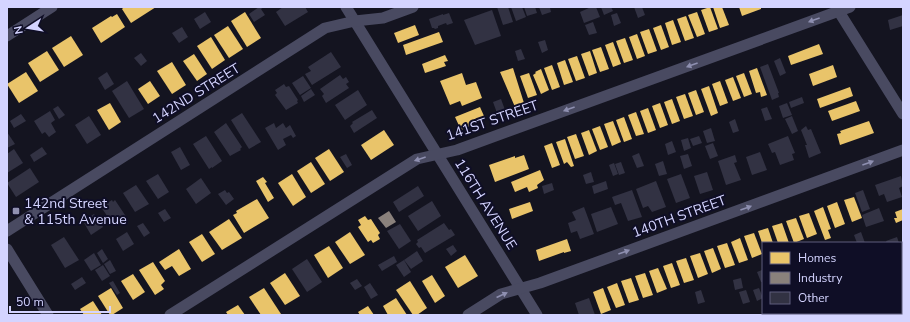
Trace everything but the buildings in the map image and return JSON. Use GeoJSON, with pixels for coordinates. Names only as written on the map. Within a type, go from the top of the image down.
{"type":"FeatureCollection","features":[{"type":"Feature","properties":{"kind":"street"},"geometry":{"type":"LineString","coordinates":[[7,36],[52,7]]}},
{"type":"Feature","properties":{"kind":"street","name":"116TH AVENUE"},"geometry":{"type":"LineString","coordinates":[[346,7],[537,315]]}},
{"type":"Feature","properties":{"kind":"street","name":"142ND STREET"},"geometry":{"type":"LineString","coordinates":[[7,231],[326,28],[355,21],[383,18],[413,7]]}},
{"type":"Feature","properties":{"kind":"street","name":"141ST STREET"},"geometry":{"type":"LineString","coordinates":[[170,315],[417,159],[457,150],[837,9],[850,7]]}},
{"type":"Feature","properties":{"kind":"street"},"geometry":{"type":"LineString","coordinates":[[837,9],[903,114]]}},
{"type":"Feature","properties":{"kind":"street","name":"140TH STREET"},"geometry":{"type":"LineString","coordinates":[[468,315],[502,294],[555,278],[903,150]]}},
{"type":"Feature","properties":{"kind":"street"},"geometry":{"type":"LineString","coordinates":[[7,250],[48,315]]}},
{"type":"Feature","properties":{"kind":"place","name":"142nd Street & 115th Avenue"},"geometry":{"type":"Point","coordinates":[16,211]}}]}
